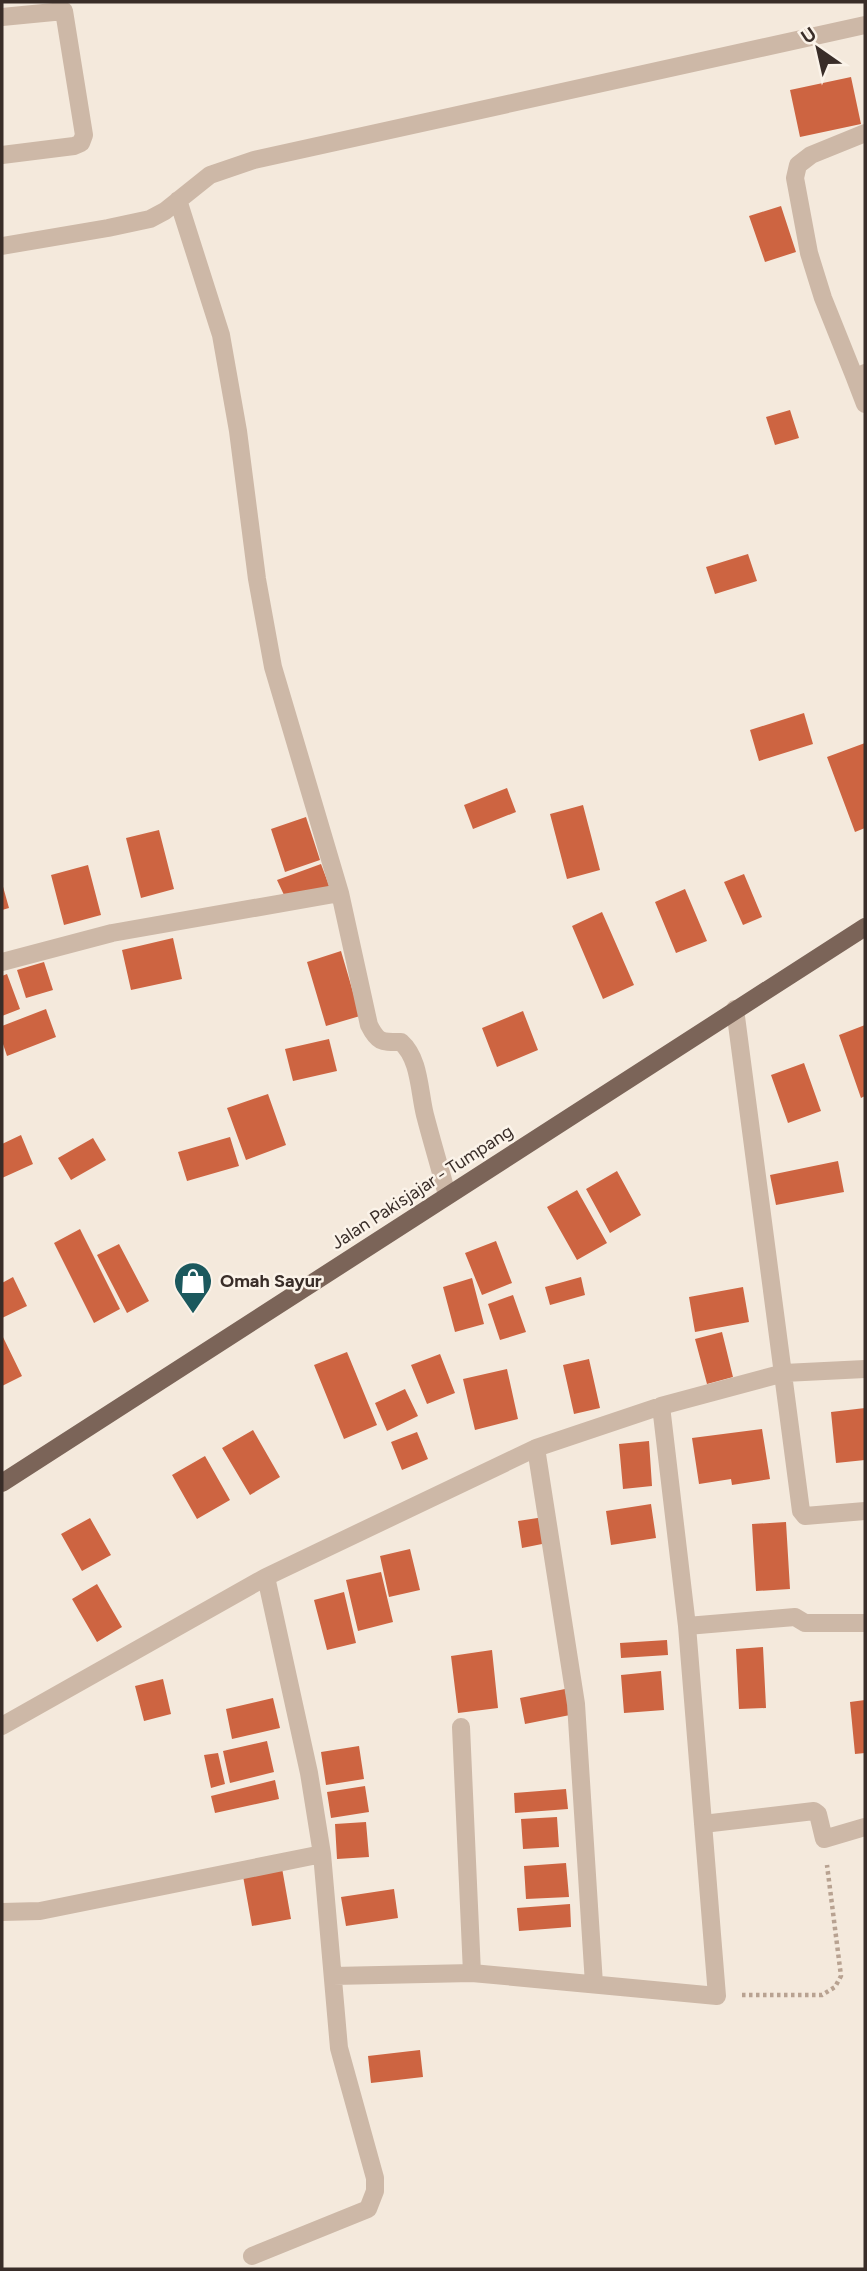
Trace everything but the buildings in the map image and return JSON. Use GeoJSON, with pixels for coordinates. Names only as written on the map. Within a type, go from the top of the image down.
{"type":"FeatureCollection","features":[{"type":"Feature","properties":{"kind":"main road","name":"Jalan Pakisjajar - Tumpang"},"geometry":{"type":"LineString","coordinates":[[2,1483],[865,927]]}},
{"type":"Feature","properties":{"kind":"street"},"geometry":{"type":"LineString","coordinates":[[2,17],[64,11],[84,135],[81,143],[74,146],[2,155]]}},
{"type":"Feature","properties":{"kind":"street"},"geometry":{"type":"LineString","coordinates":[[2,246],[150,219],[165,211],[210,175],[254,160],[865,25]]}},
{"type":"Feature","properties":{"kind":"street"},"geometry":{"type":"LineString","coordinates":[[865,133],[811,155],[798,165],[795,178],[809,253],[823,299],[860,376],[865,404]]}},
{"type":"Feature","properties":{"kind":"street"},"geometry":{"type":"LineString","coordinates":[[178,200],[221,335],[239,431],[257,579],[273,667],[340,893],[369,1025],[375,1037],[382,1042],[401,1042],[408,1048],[414,1062],[447,1195]]}},
{"type":"Feature","properties":{"kind":"street"},"geometry":{"type":"LineString","coordinates":[[2,962],[113,933],[340,893]]}},
{"type":"Feature","properties":{"kind":"street"},"geometry":{"type":"LineString","coordinates":[[735,1009],[802,1515],[865,1511]]}},
{"type":"Feature","properties":{"kind":"street"},"geometry":{"type":"LineString","coordinates":[[2,1726],[266,1577],[536,1448],[661,1406],[784,1373],[865,1369]]}},
{"type":"Feature","properties":{"kind":"street"},"geometry":{"type":"LineString","coordinates":[[333,1976],[472,1973],[717,1996],[687,1626],[661,1406]]}},
{"type":"Feature","properties":{"kind":"street"},"geometry":{"type":"LineString","coordinates":[[536,1448],[576,1704],[594,1984]]}},
{"type":"Feature","properties":{"kind":"street"},"geometry":{"type":"LineString","coordinates":[[252,2256],[368,2209],[373,2200],[375,2178],[340,2048],[322,1854],[309,1773],[266,1577]]}},
{"type":"Feature","properties":{"kind":"street"},"geometry":{"type":"LineString","coordinates":[[687,1626],[795,1617],[805,1623],[865,1623]]}},
{"type":"Feature","properties":{"kind":"street"},"geometry":{"type":"LineString","coordinates":[[461,1727],[472,1973]]}},
{"type":"Feature","properties":{"kind":"street"},"geometry":{"type":"LineString","coordinates":[[703,1824],[814,1811],[817,1812],[824,1839],[865,1827]]}},
{"type":"Feature","properties":{"kind":"street"},"geometry":{"type":"LineString","coordinates":[[2,1912],[40,1911],[322,1854]]}},
{"type":"Feature","properties":{"kind":"path"},"geometry":{"type":"LineString","coordinates":[[717,1996],[822,1995],[835,1987],[841,1976],[824,1839]]}},
{"type":"Feature","properties":{"kind":"place","name":"Omah Sayur"},"geometry":{"type":"Point","coordinates":[193,1315]}}]}
